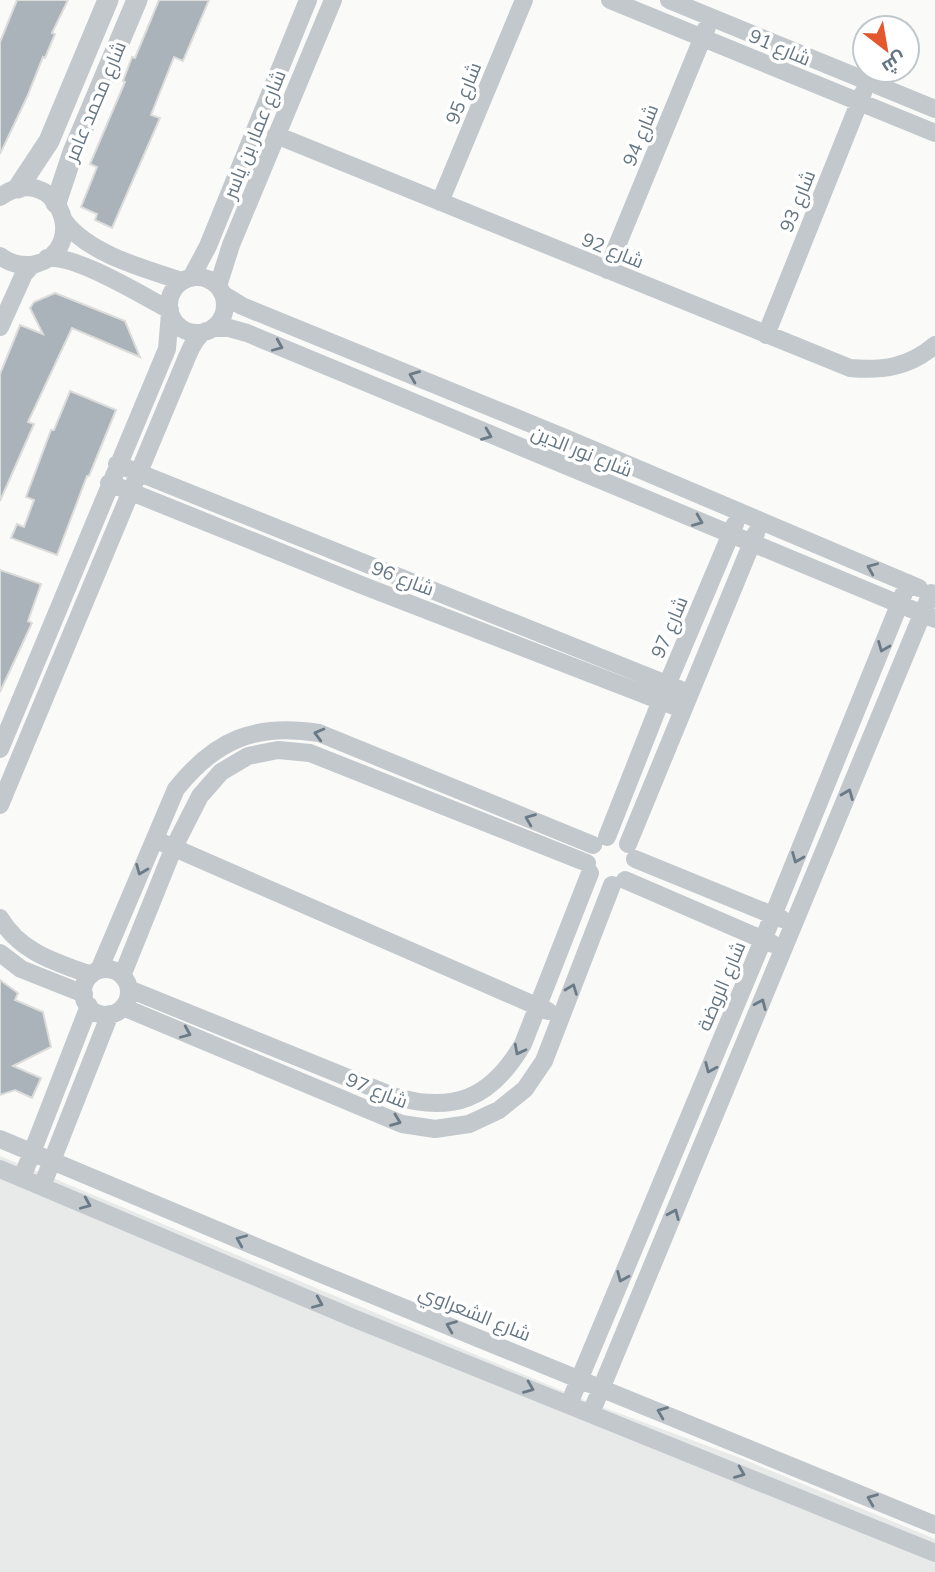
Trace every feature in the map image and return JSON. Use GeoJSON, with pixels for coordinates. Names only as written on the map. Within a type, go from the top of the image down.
{"type":"FeatureCollection","features":[{"type":"Feature","properties":{"kind":"street","name":"شارع محمد عامر"},"geometry":{"type":"LineString","coordinates":[[9,192],[49,141],[108,0]]}},
{"type":"Feature","properties":{"kind":"street","name":"شارع محمد عامر"},"geometry":{"type":"LineString","coordinates":[[61,212],[73,152],[137,0]]}},
{"type":"Feature","properties":{"kind":"street","name":"شارع عمار بن ياسر"},"geometry":{"type":"LineString","coordinates":[[186,279],[208,246],[308,0]]}},
{"type":"Feature","properties":{"kind":"street","name":"شارع عمار بن ياسر"},"geometry":{"type":"LineString","coordinates":[[221,291],[231,245],[332,0]]}},
{"type":"Feature","properties":{"kind":"street","name":"شارع 95"},"geometry":{"type":"LineString","coordinates":[[440,202],[524,0]]}},
{"type":"Feature","properties":{"kind":"street","name":"شارع 91"},"geometry":{"type":"LineString","coordinates":[[610,0],[935,132]]}},
{"type":"Feature","properties":{"kind":"street","name":"شارع 91"},"geometry":{"type":"LineString","coordinates":[[669,0],[851,76]]}},
{"type":"Feature","properties":{"kind":"street","name":"شارع 94"},"geometry":{"type":"LineString","coordinates":[[607,270],[711,17]]}},
{"type":"Feature","properties":{"kind":"street","name":"شارع 93"},"geometry":{"type":"LineString","coordinates":[[766,335],[868,84]]}},
{"type":"Feature","properties":{"kind":"street","name":"شارع 91"},"geometry":{"type":"LineString","coordinates":[[871,84],[935,109]]}},
{"type":"Feature","properties":{"kind":"street","name":"شارع 92"},"geometry":{"type":"LineString","coordinates":[[276,135],[850,368],[875,370],[901,366],[922,356],[935,345]]}},
{"type":"Feature","properties":{"kind":"street"},"geometry":{"type":"LineString","coordinates":[[0,805],[191,348],[202,332],[218,324],[224,312],[221,291],[206,278],[186,279],[142,269],[80,239],[61,212],[40,190],[9,192]]}},
{"type":"Feature","properties":{"kind":"street"},"geometry":{"type":"LineString","coordinates":[[0,327],[24,274],[61,242],[61,212]]}},
{"type":"Feature","properties":{"kind":"street"},"geometry":{"type":"LineString","coordinates":[[0,256],[12,263],[40,262],[53,258],[79,265],[170,311],[173,320],[184,330],[210,330]]}},
{"type":"Feature","properties":{"kind":"street"},"geometry":{"type":"LineString","coordinates":[[0,750],[167,349],[171,296],[186,279]]}},
{"type":"Feature","properties":{"kind":"street","name":"شارع نور الدين"},"geometry":{"type":"LineString","coordinates":[[221,291],[242,306],[762,520],[933,594]]}},
{"type":"Feature","properties":{"kind":"street","name":"شارع نور الدين"},"geometry":{"type":"LineString","coordinates":[[210,330],[229,328],[247,333],[929,616]]}},
{"type":"Feature","properties":{"kind":"street","name":"شارع 96"},"geometry":{"type":"LineString","coordinates":[[117,464],[664,693]]}},
{"type":"Feature","properties":{"kind":"street","name":"شارع 96"},"geometry":{"type":"LineString","coordinates":[[109,483],[364,586],[685,701]]}},
{"type":"Feature","properties":{"kind":"street","name":"شارع 97"},"geometry":{"type":"LineString","coordinates":[[600,841],[740,512]]}},
{"type":"Feature","properties":{"kind":"street"},"geometry":{"type":"LineString","coordinates":[[618,883],[632,871],[631,852],[685,701],[762,520]]}},
{"type":"Feature","properties":{"kind":"street","name":"شارع الروضة"},"geometry":{"type":"LineString","coordinates":[[569,1404],[774,915],[908,583]]}},
{"type":"Feature","properties":{"kind":"street"},"geometry":{"type":"LineString","coordinates":[[591,1413],[795,924],[929,616],[933,594]]}},
{"type":"Feature","properties":{"kind":"street"},"geometry":{"type":"LineString","coordinates":[[22,1178],[86,1000],[85,984],[95,973],[176,789],[193,768],[214,750],[239,737],[265,730],[293,729],[319,733],[600,841],[618,838],[631,852],[795,924]]}},
{"type":"Feature","properties":{"kind":"street"},"geometry":{"type":"LineString","coordinates":[[0,953],[21,969],[86,1000],[102,1014],[116,1010],[127,1002],[126,982],[174,847],[200,796],[221,772],[248,756],[278,750],[310,753],[588,868],[599,882],[618,883],[785,949]]}},
{"type":"Feature","properties":{"kind":"street"},"geometry":{"type":"LineString","coordinates":[[154,838],[562,1016]]}},
{"type":"Feature","properties":{"kind":"street"},"geometry":{"type":"LineString","coordinates":[[588,868],[588,853],[600,841]]}},
{"type":"Feature","properties":{"kind":"street","name":"شارع 97"},"geometry":{"type":"LineString","coordinates":[[126,982],[393,1096],[418,1103],[443,1104],[469,1098],[491,1085],[510,1067],[523,1044],[539,1007],[588,868]]}},
{"type":"Feature","properties":{"kind":"street","name":"شارع 97"},"geometry":{"type":"LineString","coordinates":[[116,1010],[402,1124],[435,1129],[469,1124],[499,1110],[525,1089],[544,1061],[618,883]]}},
{"type":"Feature","properties":{"kind":"street"},"geometry":{"type":"LineString","coordinates":[[0,918],[13,935],[34,952],[95,973],[112,970],[126,982]]}},
{"type":"Feature","properties":{"kind":"street"},"geometry":{"type":"LineString","coordinates":[[42,1186],[116,1010]]}},
{"type":"Feature","properties":{"kind":"street","name":"شارع الشعراوي"},"geometry":{"type":"LineString","coordinates":[[0,1139],[326,1276],[935,1525]]}},
{"type":"Feature","properties":{"kind":"street"},"geometry":{"type":"LineString","coordinates":[[0,1169],[353,1318],[935,1553]]}},
{"type":"Feature","properties":{"kind":"shaded area"},"geometry":{"type":"Polygon","coordinates":[[[0,1156],[594,1404],[743,1459],[935,1539],[935,1572],[0,1572],[0,1156]]]}},
{"type":"Feature","properties":{"kind":"building"},"geometry":{"type":"Polygon","coordinates":[[[17,0],[68,0],[52,33],[55,34],[45,58],[43,57],[0,154],[0,42],[17,0]]]}},
{"type":"Feature","properties":{"kind":"building"},"geometry":{"type":"Polygon","coordinates":[[[159,0],[209,0],[183,61],[174,57],[151,115],[160,118],[112,228],[95,220],[97,214],[81,207],[97,167],[90,164],[125,82],[123,81],[132,57],[135,58],[159,0]]]}},
{"type":"Feature","properties":{"kind":"building"},"geometry":{"type":"Polygon","coordinates":[[[55,293],[125,321],[140,357],[72,328],[28,422],[34,424],[0,501],[0,374],[20,325],[43,334],[30,308],[34,302],[55,293]]]}},
{"type":"Feature","properties":{"kind":"building"},"geometry":{"type":"Polygon","coordinates":[[[70,391],[116,410],[57,555],[11,538],[17,524],[24,527],[34,500],[26,497],[51,430],[54,430],[70,391]]]}},
{"type":"Feature","properties":{"kind":"building"},"geometry":{"type":"Polygon","coordinates":[[[0,570],[41,584],[28,621],[32,623],[0,692],[0,570]]]}},
{"type":"Feature","properties":{"kind":"building"},"geometry":{"type":"Polygon","coordinates":[[[0,980],[18,993],[15,1000],[43,1012],[51,1047],[13,1066],[41,1078],[32,1098],[15,1090],[0,1095],[0,980]]]}}]}
